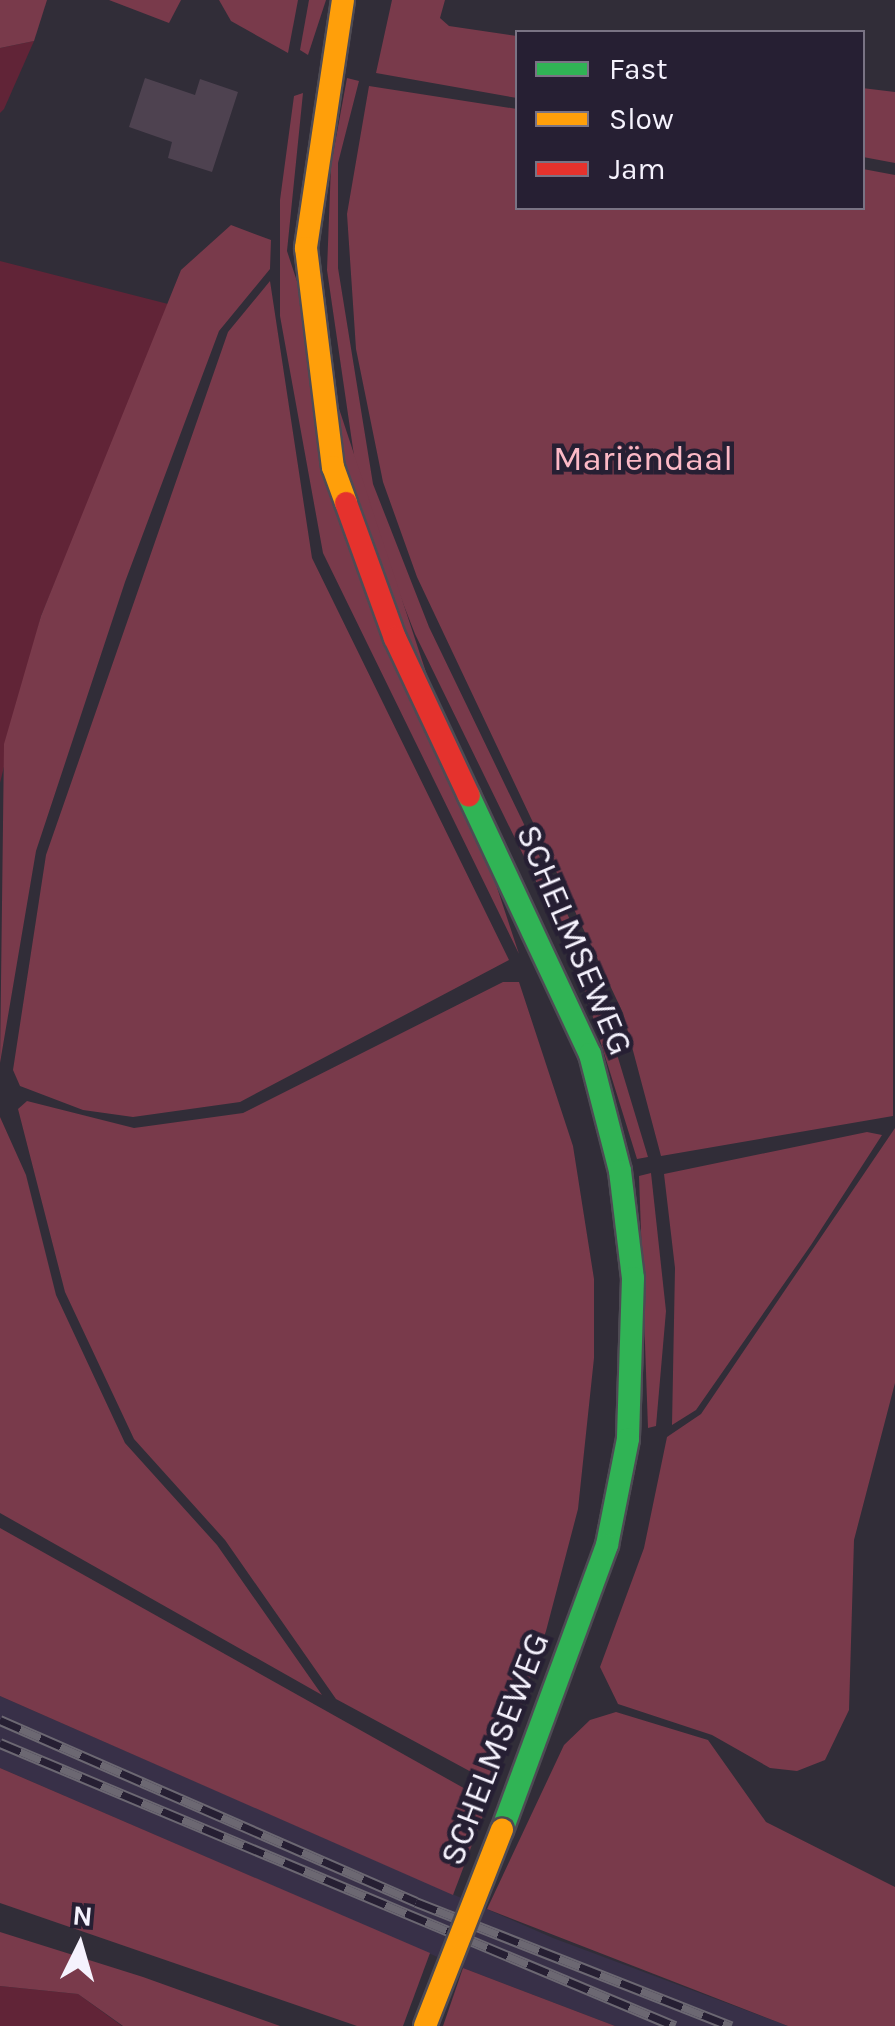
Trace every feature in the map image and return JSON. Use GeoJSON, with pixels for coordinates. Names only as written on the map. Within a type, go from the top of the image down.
{"type":"FeatureCollection","features":[{"type":"Feature","properties":{"kind":"main road","name":"SCHELMSEWEG"},"geometry":{"type":"LineString","coordinates":[[343,0],[306,248],[333,467],[394,638],[590,1054],[620,1171],[634,1278],[628,1439],[607,1545],[425,2026]]}},
{"type":"Feature","properties":{"kind":"shaded area"},"geometry":{"type":"Polygon","coordinates":[[[34,41],[4,109],[0,113],[0,48],[34,41]]]}},
{"type":"Feature","properties":{"kind":"shaded area"},"geometry":{"type":"Polygon","coordinates":[[[0,261],[172,305],[41,616],[0,783],[0,261]]]}},
{"type":"Feature","properties":{"kind":"shaded area"},"geometry":{"type":"Polygon","coordinates":[[[0,1696],[553,1938],[788,2026],[615,2026],[463,1968],[0,1768],[0,1696]]]}},
{"type":"Feature","properties":{"kind":"shaded area"},"geometry":{"type":"Polygon","coordinates":[[[0,1986],[78,1994],[122,2026],[0,2026],[0,1986]]]}},
{"type":"Feature","properties":{"kind":"green space"},"geometry":{"type":"Polygon","coordinates":[[[0,0],[47,0],[34,41],[0,48],[0,0]]]}},
{"type":"Feature","properties":{"kind":"green space"},"geometry":{"type":"Polygon","coordinates":[[[109,0],[181,0],[169,23],[109,0]]]}},
{"type":"Feature","properties":{"kind":"green space"},"geometry":{"type":"Polygon","coordinates":[[[219,0],[298,0],[288,53],[231,21],[219,0]]]}},
{"type":"Feature","properties":{"kind":"green space"},"geometry":{"type":"Polygon","coordinates":[[[309,0],[326,0],[308,55],[300,50],[309,0]]]}},
{"type":"Feature","properties":{"kind":"green space"},"geometry":{"type":"Polygon","coordinates":[[[392,0],[445,0],[440,18],[449,26],[515,36],[515,98],[376,73],[392,0]]]}},
{"type":"Feature","properties":{"kind":"green space"},"geometry":{"type":"Polygon","coordinates":[[[347,78],[359,81],[338,163],[338,268],[373,484],[429,627],[587,955],[648,1157],[637,1159],[576,963],[415,634],[359,490],[327,270],[331,165],[347,78]]]}},
{"type":"Feature","properties":{"kind":"green space","name":"Mariëndaal"},"geometry":{"type":"Polygon","coordinates":[[[369,86],[515,109],[515,210],[865,210],[865,169],[895,175],[893,1116],[661,1156],[623,1013],[417,577],[383,482],[356,349],[347,214],[369,86]]]}},
{"type":"Feature","properties":{"kind":"green space"},"geometry":{"type":"Polygon","coordinates":[[[865,88],[895,92],[895,163],[865,157],[865,88]]]}},
{"type":"Feature","properties":{"kind":"green space"},"geometry":{"type":"Polygon","coordinates":[[[303,93],[287,251],[519,954],[323,553],[280,316],[280,200],[294,96],[303,93]]]}},
{"type":"Feature","properties":{"kind":"green space"},"geometry":{"type":"Polygon","coordinates":[[[231,225],[271,240],[270,269],[219,331],[125,582],[36,851],[0,1063],[4,744],[41,616],[181,270],[231,225]]]}},
{"type":"Feature","properties":{"kind":"green space"},"geometry":{"type":"Polygon","coordinates":[[[270,281],[312,558],[509,960],[240,1102],[133,1117],[83,1110],[20,1086],[13,1070],[46,855],[228,332],[270,281]]]}},
{"type":"Feature","properties":{"kind":"green space"},"geometry":{"type":"Polygon","coordinates":[[[503,982],[519,982],[573,1146],[594,1279],[594,1358],[578,1509],[546,1631],[496,1779],[488,1781],[336,1699],[225,1540],[134,1439],[65,1292],[18,1109],[27,1101],[134,1128],[243,1113],[503,982]]]}},
{"type":"Feature","properties":{"kind":"green space"},"geometry":{"type":"Polygon","coordinates":[[[0,1117],[26,1175],[56,1295],[125,1443],[217,1545],[322,1695],[0,1513],[0,1117]]]}},
{"type":"Feature","properties":{"kind":"green space"},"geometry":{"type":"Polygon","coordinates":[[[895,1128],[895,1383],[854,1540],[849,1710],[825,1760],[797,1771],[770,1768],[712,1735],[618,1704],[600,1667],[644,1548],[667,1437],[701,1414],[895,1128]]]}},
{"type":"Feature","properties":{"kind":"green space"},"geometry":{"type":"Polygon","coordinates":[[[867,1132],[882,1135],[811,1245],[696,1410],[672,1425],[675,1268],[664,1174],[867,1132]]]}},
{"type":"Feature","properties":{"kind":"green space"},"geometry":{"type":"Polygon","coordinates":[[[651,1173],[666,1311],[656,1426],[648,1428],[639,1176],[651,1173]]]}},
{"type":"Feature","properties":{"kind":"green space"},"geometry":{"type":"Polygon","coordinates":[[[0,1528],[469,1791],[484,1813],[453,1895],[0,1696],[0,1528]]]}},
{"type":"Feature","properties":{"kind":"green space"},"geometry":{"type":"Polygon","coordinates":[[[616,1712],[708,1740],[766,1822],[895,1887],[895,2026],[788,2026],[487,1909],[564,1745],[590,1720],[616,1712]]]}},
{"type":"Feature","properties":{"kind":"green space"},"geometry":{"type":"Polygon","coordinates":[[[0,1768],[430,1953],[403,2026],[357,2026],[0,1903],[0,1768]]]}},
{"type":"Feature","properties":{"kind":"green space"},"geometry":{"type":"Polygon","coordinates":[[[0,1932],[280,2026],[123,2026],[78,1994],[0,1986],[0,1932]]]}},
{"type":"Feature","properties":{"kind":"green space"},"geometry":{"type":"Polygon","coordinates":[[[463,1968],[615,2026],[443,2026],[463,1968]]]}},
{"type":"Feature","properties":{"kind":"building"},"geometry":{"type":"Polygon","coordinates":[[[145,78],[195,95],[200,79],[238,92],[212,172],[168,158],[172,142],[129,127],[145,78]]]}},
{"type":"Feature","properties":{"kind":"railway"},"geometry":{"type":"LineString","coordinates":[[0,1720],[416,1902],[731,2026]]}},
{"type":"Feature","properties":{"kind":"railway"},"geometry":{"type":"LineString","coordinates":[[0,1743],[675,2026]]}},
{"type":"Feature","properties":{"kind":"traffic: fast"},"geometry":{"type":"LineString","coordinates":[[469,796],[590,1054],[620,1171],[633,1278],[628,1439],[607,1545],[502,1830]]}},
{"type":"Feature","properties":{"kind":"traffic: slow"},"geometry":{"type":"LineString","coordinates":[[343,0],[306,248],[333,467],[346,503]]}},
{"type":"Feature","properties":{"kind":"traffic: slow"},"geometry":{"type":"LineString","coordinates":[[425,2026],[502,1830]]}},
{"type":"Feature","properties":{"kind":"traffic: jam"},"geometry":{"type":"LineString","coordinates":[[346,503],[395,638],[469,796]]}}]}
